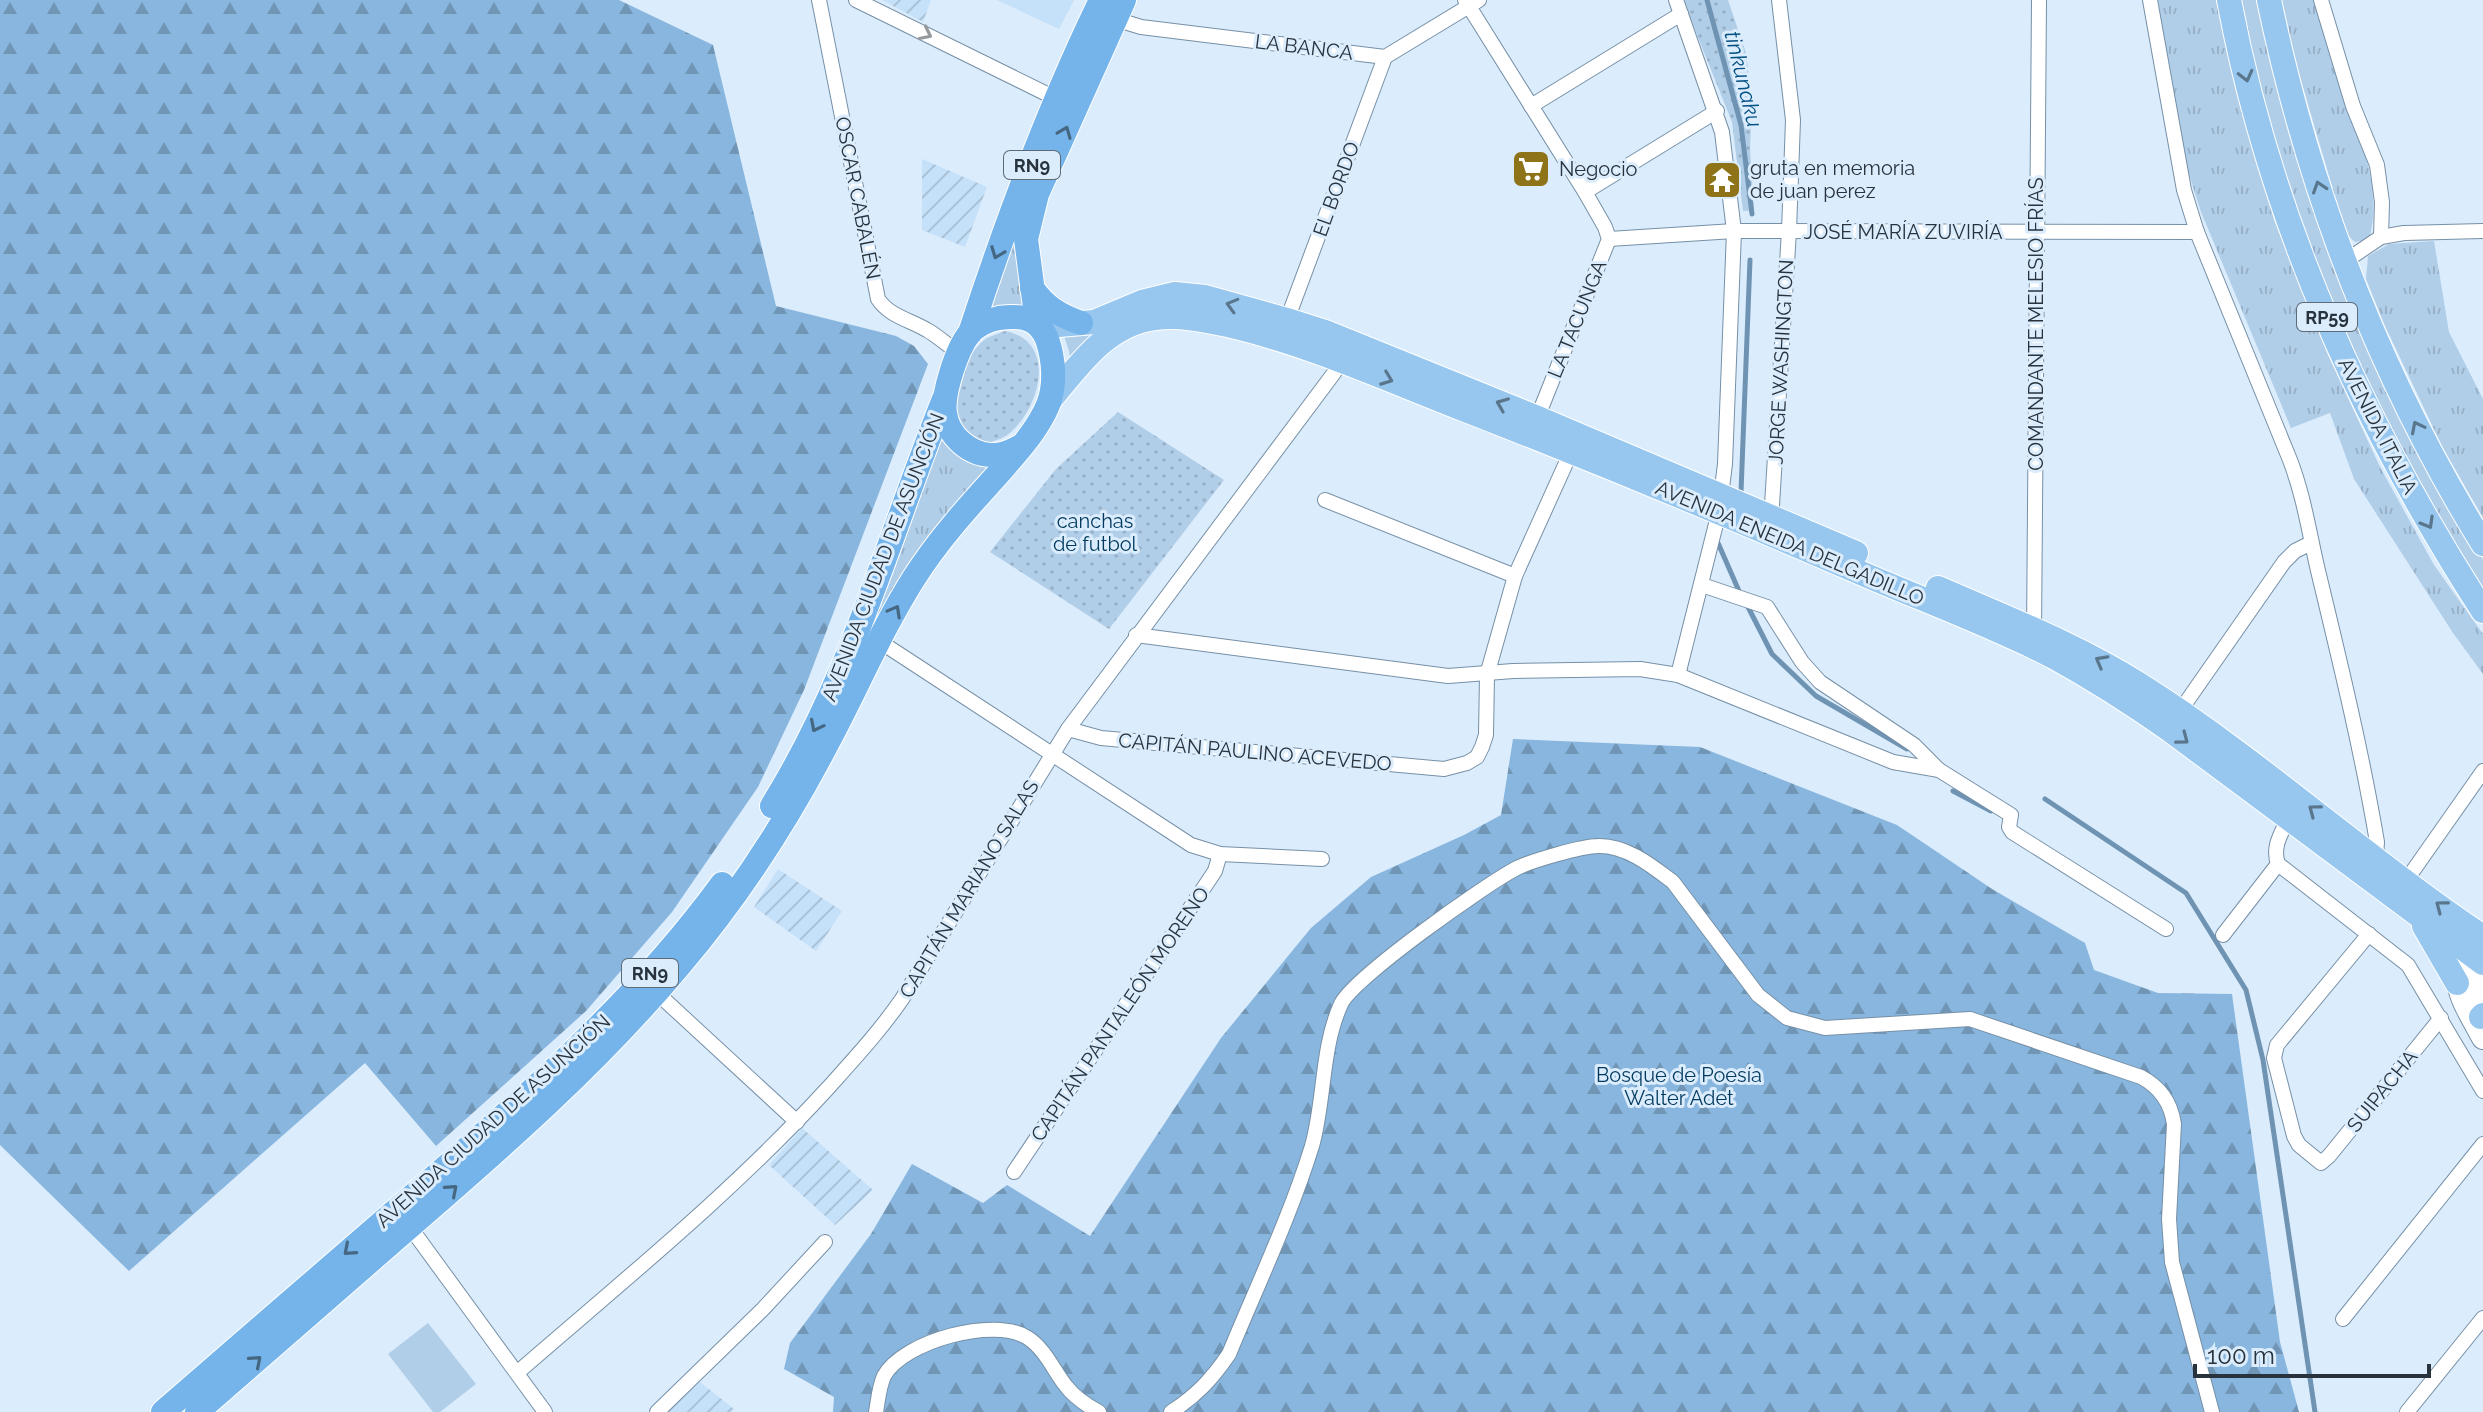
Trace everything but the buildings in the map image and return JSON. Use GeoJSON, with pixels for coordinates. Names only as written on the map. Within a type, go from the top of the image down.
{"type":"FeatureCollection","features":[{"type":"Feature","properties":{"kind":"highway","name":"RN9"},"geometry":{"type":"LineString","coordinates":[[1113,6],[1033,206],[1026,239],[1039,324],[1052,357],[1050,400],[1041,420],[1023,445],[1005,454],[990,455],[965,447],[950,428],[945,413],[946,393],[1057,99],[1113,6]]}},
{"type":"Feature","properties":{"kind":"highway"},"geometry":{"type":"LineString","coordinates":[[1031,286],[1047,307],[1058,315],[1081,323]]}},
{"type":"Feature","properties":{"kind":"highway"},"geometry":{"type":"LineString","coordinates":[[964,343],[988,321],[1001,318],[1039,324]]}},
{"type":"Feature","properties":{"kind":"highway","name":"AVENIDA CIUDAD DE ASUNCIÓN"},"geometry":{"type":"LineString","coordinates":[[163,1412],[471,1145],[582,1044],[671,949],[713,897],[786,784],[833,693],[857,637],[946,393]]}},
{"type":"Feature","properties":{"kind":"highway","name":"AVENIDA CIUDAD DE ASUNCIÓN"},"geometry":{"type":"LineString","coordinates":[[197,1412],[506,1143],[657,993],[707,932],[759,859],[811,774],[919,570],[1023,445]]}},
{"type":"Feature","properties":{"kind":"main road","name":"AVENIDA ITALIA"},"geometry":{"type":"LineString","coordinates":[[2229,0],[2262,136],[2301,250],[2337,341],[2385,445],[2483,611]]}},
{"type":"Feature","properties":{"kind":"main road","name":"AVENIDA ITALIA"},"geometry":{"type":"LineString","coordinates":[[2269,0],[2309,156],[2344,262],[2397,388],[2483,544]]}},
{"type":"Feature","properties":{"kind":"main road","name":"AVENIDA ENEIDA DELGADILLO"},"geometry":{"type":"LineString","coordinates":[[1039,324],[1094,322],[1142,302],[1175,294],[1205,297],[1287,320],[1345,352],[1770,524],[2034,638],[2112,667],[2180,711],[2376,857],[2415,914],[2478,949]]}},
{"type":"Feature","properties":{"kind":"main road","name":"AVENIDA ENEIDA DELGADILLO"},"geometry":{"type":"LineString","coordinates":[[1050,400],[1105,338],[1122,326],[1157,317],[1207,320],[1345,352]]}},
{"type":"Feature","properties":{"kind":"main road","name":"AVENIDA ENEIDA DELGADILLO"},"geometry":{"type":"LineString","coordinates":[[1534,427],[1571,452],[1719,503]]}},
{"type":"Feature","properties":{"kind":"main road","name":"AVENIDA ENEIDA DELGADILLO"},"geometry":{"type":"LineString","coordinates":[[2034,638],[2124,698],[2288,819],[2401,890],[2478,949]]}},
{"type":"Feature","properties":{"kind":"main road"},"geometry":{"type":"LineString","coordinates":[[2415,914],[2457,983],[2460,997],[2482,1026]]}},
{"type":"Feature","properties":{"kind":"main road"},"geometry":{"type":"LineString","coordinates":[[2457,983],[2478,949]]}},
{"type":"Feature","properties":{"kind":"main road"},"geometry":{"type":"LineString","coordinates":[[2478,949],[2476,990],[2482,1026]]}},
{"type":"Feature","properties":{"kind":"street","name":"OSCAR CABALÉN"},"geometry":{"type":"LineString","coordinates":[[819,0],[878,299],[895,315],[964,343]]}},
{"type":"Feature","properties":{"kind":"street"},"geometry":{"type":"LineString","coordinates":[[856,0],[1057,99]]}},
{"type":"Feature","properties":{"kind":"street","name":"JORGE WASHINGTON"},"geometry":{"type":"LineString","coordinates":[[1770,524],[1789,231],[1792,99],[1779,0]]}},
{"type":"Feature","properties":{"kind":"street","name":"COMANDANTE MELESIO FRÍAS"},"geometry":{"type":"LineString","coordinates":[[2034,638],[2039,0]]}},
{"type":"Feature","properties":{"kind":"street"},"geometry":{"type":"LineString","coordinates":[[2150,0],[2179,165],[2197,232],[2298,482],[2359,739],[2377,842],[2376,857]]}},
{"type":"Feature","properties":{"kind":"street"},"geometry":{"type":"LineString","coordinates":[[2321,0],[2353,106],[2377,165],[2382,202],[2381,237]]}},
{"type":"Feature","properties":{"kind":"street"},"geometry":{"type":"LineString","coordinates":[[1385,57],[1471,2]]}},
{"type":"Feature","properties":{"kind":"street","name":"LA TACUNGA"},"geometry":{"type":"LineString","coordinates":[[1471,2],[1585,192],[1609,239],[1534,427]]}},
{"type":"Feature","properties":{"kind":"street","name":"LA BANCA"},"geometry":{"type":"LineString","coordinates":[[1113,6],[1141,27],[1385,57]]}},
{"type":"Feature","properties":{"kind":"street"},"geometry":{"type":"LineString","coordinates":[[1531,106],[1678,7],[1717,111],[1730,178],[1734,231],[1725,464],[1702,585],[1678,675]]}},
{"type":"Feature","properties":{"kind":"street","name":"EL BORDO"},"geometry":{"type":"LineString","coordinates":[[1287,320],[1385,57]]}},
{"type":"Feature","properties":{"kind":"street"},"geometry":{"type":"LineString","coordinates":[[1585,192],[1717,111]]}},
{"type":"Feature","properties":{"kind":"street","name":"JOSÉ MARÍA ZUVIRÍA"},"geometry":{"type":"LineString","coordinates":[[1609,239],[1734,231],[2197,232]]}},
{"type":"Feature","properties":{"kind":"street"},"geometry":{"type":"LineString","coordinates":[[2344,262],[2381,237],[2404,233],[2483,231]]}},
{"type":"Feature","properties":{"kind":"street","name":"CAPITÁN MARIANO SALAS"},"geometry":{"type":"LineString","coordinates":[[518,1372],[755,1164],[797,1122],[893,1013],[1068,729],[1345,352]]}},
{"type":"Feature","properties":{"kind":"street"},"geometry":{"type":"LineString","coordinates":[[1487,675],[1515,576],[1571,452]]}},
{"type":"Feature","properties":{"kind":"street"},"geometry":{"type":"LineString","coordinates":[[1325,500],[1515,576]]}},
{"type":"Feature","properties":{"kind":"street"},"geometry":{"type":"LineString","coordinates":[[2180,711],[2284,562],[2295,551],[2311,543]]}},
{"type":"Feature","properties":{"kind":"street"},"geometry":{"type":"LineString","coordinates":[[1702,585],[1767,607],[1802,662],[1820,682],[1914,745],[1939,770],[2011,815],[2009,827],[2012,832],[2166,929]]}},
{"type":"Feature","properties":{"kind":"street"},"geometry":{"type":"LineString","coordinates":[[1136,635],[1448,676],[1513,671],[1640,669],[1678,675],[1893,762],[1939,770]]}},
{"type":"Feature","properties":{"kind":"street"},"geometry":{"type":"LineString","coordinates":[[879,641],[1191,845],[1220,854],[1322,859]]}},
{"type":"Feature","properties":{"kind":"street","name":"CAPITÁN PAULINO ACEVEDO"},"geometry":{"type":"LineString","coordinates":[[1068,729],[1101,738],[1444,769],[1467,763],[1477,757],[1482,747],[1486,735],[1487,675]]}},
{"type":"Feature","properties":{"kind":"street"},"geometry":{"type":"LineString","coordinates":[[2401,890],[2483,771]]}},
{"type":"Feature","properties":{"kind":"street"},"geometry":{"type":"LineString","coordinates":[[2288,819],[2277,842],[2275,855],[2278,864],[2408,965],[2483,1091]]}},
{"type":"Feature","properties":{"kind":"street"},"geometry":{"type":"LineString","coordinates":[[1171,1412],[1195,1396],[1213,1378],[1229,1354],[1313,1143],[1333,1024],[1342,1001],[1364,978],[1502,876],[1521,866],[1596,846],[1614,847],[1629,853],[1673,882],[1758,995],[1787,1018],[1825,1028],[1970,1019],[2152,1083],[2173,1113],[2168,1241],[2212,1412]]}},
{"type":"Feature","properties":{"kind":"street","name":"CAPITÁN PANTALEÓN MORENO"},"geometry":{"type":"LineString","coordinates":[[1014,1172],[1215,871],[1220,854]]}},
{"type":"Feature","properties":{"kind":"street"},"geometry":{"type":"LineString","coordinates":[[2223,935],[2278,864]]}},
{"type":"Feature","properties":{"kind":"street","name":"SUIPACHA"},"geometry":{"type":"LineString","coordinates":[[2369,934],[2277,1045],[2274,1058],[2299,1145],[2321,1163],[2441,1018]]}},
{"type":"Feature","properties":{"kind":"street"},"geometry":{"type":"LineString","coordinates":[[657,993],[797,1122]]}},
{"type":"Feature","properties":{"kind":"street"},"geometry":{"type":"LineString","coordinates":[[2343,1319],[2483,1144]]}},
{"type":"Feature","properties":{"kind":"street"},"geometry":{"type":"LineString","coordinates":[[410,1227],[545,1412]]}},
{"type":"Feature","properties":{"kind":"street"},"geometry":{"type":"LineString","coordinates":[[657,1412],[763,1309],[825,1242]]}},
{"type":"Feature","properties":{"kind":"street"},"geometry":{"type":"LineString","coordinates":[[2407,1412],[2483,1318]]}},
{"type":"Feature","properties":{"kind":"street"},"geometry":{"type":"LineString","coordinates":[[876,1412],[884,1377],[901,1359],[926,1343],[974,1330],[1010,1332],[1030,1339],[1079,1401],[1099,1412]]}},
{"type":"Feature","properties":{"kind":"shaded area"},"geometry":{"type":"Polygon","coordinates":[[[882,0],[931,0],[923,22],[882,0]]]}},
{"type":"Feature","properties":{"kind":"shaded area"},"geometry":{"type":"Polygon","coordinates":[[[997,0],[1074,0],[1059,29],[997,0]]]}},
{"type":"Feature","properties":{"kind":"shaded area"},"geometry":{"type":"Polygon","coordinates":[[[922,159],[987,187],[965,247],[922,230],[922,159]]]}},
{"type":"Feature","properties":{"kind":"shaded area"},"geometry":{"type":"Polygon","coordinates":[[[778,869],[842,911],[816,951],[754,907],[778,869]]]}},
{"type":"Feature","properties":{"kind":"shaded area"},"geometry":{"type":"Polygon","coordinates":[[[802,1128],[873,1190],[835,1225],[769,1165],[802,1128]]]}},
{"type":"Feature","properties":{"kind":"shaded area"},"geometry":{"type":"Polygon","coordinates":[[[700,1382],[734,1409],[731,1412],[667,1412],[700,1382]]]}},
{"type":"Feature","properties":{"kind":"green space"},"geometry":{"type":"Polygon","coordinates":[[[0,0],[619,0],[713,45],[776,306],[896,336],[914,346],[928,364],[804,690],[758,787],[672,912],[586,1011],[436,1146],[365,1063],[129,1271],[0,1145],[0,0]]]}},
{"type":"Feature","properties":{"kind":"green space"},"geometry":{"type":"Polygon","coordinates":[[[1683,0],[1728,0],[1746,53],[1752,100],[1750,149],[1754,210],[1743,211],[1732,122],[1683,0]]]}},
{"type":"Feature","properties":{"kind":"green space"},"geometry":{"type":"Polygon","coordinates":[[[2158,0],[2216,0],[2236,91],[2274,220],[2328,355],[2380,467],[2434,565],[2483,634],[2483,674],[2354,479],[2330,413],[2291,428],[2201,212],[2180,146],[2158,0]]]}},
{"type":"Feature","properties":{"kind":"green space"},"geometry":{"type":"Polygon","coordinates":[[[2238,0],[2257,0],[2300,159],[2483,560],[2483,596],[2383,422],[2323,287],[2286,187],[2238,0]]]}},
{"type":"Feature","properties":{"kind":"green space"},"geometry":{"type":"Polygon","coordinates":[[[2282,0],[2318,0],[2332,60],[2370,171],[2373,217],[2369,239],[2355,242],[2346,234],[2288,36],[2282,0]]]}},
{"type":"Feature","properties":{"kind":"green space"},"geometry":{"type":"Polygon","coordinates":[[[1035,191],[1033,306],[994,311],[989,305],[1019,221],[1035,191]]]}},
{"type":"Feature","properties":{"kind":"green space"},"geometry":{"type":"Polygon","coordinates":[[[2434,241],[2449,332],[2483,399],[2483,518],[2442,446],[2366,279],[2368,256],[2389,244],[2434,241]]]}},
{"type":"Feature","properties":{"kind":"green space"},"geometry":{"type":"Polygon","coordinates":[[[1161,310],[1071,369],[1062,330],[1161,310]]]}},
{"type":"Feature","properties":{"kind":"green space"},"geometry":{"type":"Polygon","coordinates":[[[1005,331],[1021,337],[1032,347],[1038,360],[1039,375],[1030,406],[1021,420],[1006,436],[988,443],[961,425],[955,399],[961,375],[972,353],[987,338],[1005,331]]]}},
{"type":"Feature","properties":{"kind":"green space","name":"canchas de futbol"},"geometry":{"type":"Polygon","coordinates":[[[1118,412],[1224,480],[1109,629],[990,552],[1056,469],[1118,412]]]}},
{"type":"Feature","properties":{"kind":"green space"},"geometry":{"type":"Polygon","coordinates":[[[942,427],[964,453],[996,465],[940,529],[902,581],[878,624],[845,703],[799,791],[746,875],[707,929],[619,1031],[554,1094],[192,1412],[185,1412],[394,1230],[607,1036],[661,980],[731,892],[807,767],[840,701],[896,566],[942,427]]]}},
{"type":"Feature","properties":{"kind":"green space","name":"Bosque de Poesía Walter Adet"},"geometry":{"type":"Polygon","coordinates":[[[1513,739],[1700,747],[1897,825],[1992,889],[2085,943],[2094,970],[2158,993],[2232,994],[2280,1342],[2299,1412],[833,1412],[834,1397],[784,1369],[790,1343],[871,1234],[912,1164],[983,1203],[1007,1185],[1090,1236],[1221,1038],[1311,928],[1371,877],[1501,815],[1513,739]]]}},
{"type":"Feature","properties":{"kind":"green space"},"geometry":{"type":"Polygon","coordinates":[[[428,1323],[476,1384],[440,1412],[433,1412],[388,1354],[428,1323]]]}},
{"type":"Feature","properties":{"kind":"waterway","name":"tinkunaku"},"geometry":{"type":"LineString","coordinates":[[1707,0],[1741,125],[1752,214]]}},
{"type":"Feature","properties":{"kind":"waterway"},"geometry":{"type":"LineString","coordinates":[[1741,492],[1750,260]]}},
{"type":"Feature","properties":{"kind":"waterway"},"geometry":{"type":"LineString","coordinates":[[1718,543],[1739,591]]}},
{"type":"Feature","properties":{"kind":"waterway"},"geometry":{"type":"LineString","coordinates":[[1746,603],[1772,654],[1816,696],[1907,749]]}},
{"type":"Feature","properties":{"kind":"waterway"},"geometry":{"type":"LineString","coordinates":[[1953,791],[1991,811]]}},
{"type":"Feature","properties":{"kind":"waterway"},"geometry":{"type":"LineString","coordinates":[[2045,799],[2186,893],[2246,990],[2263,1060],[2315,1412]]}},
{"type":"Feature","properties":{"kind":"place","name":"Negocio"},"geometry":{"type":"Point","coordinates":[1531,169]}},
{"type":"Feature","properties":{"kind":"place","name":"gruta en memoria de juan perez"},"geometry":{"type":"Point","coordinates":[1722,180]}}]}
